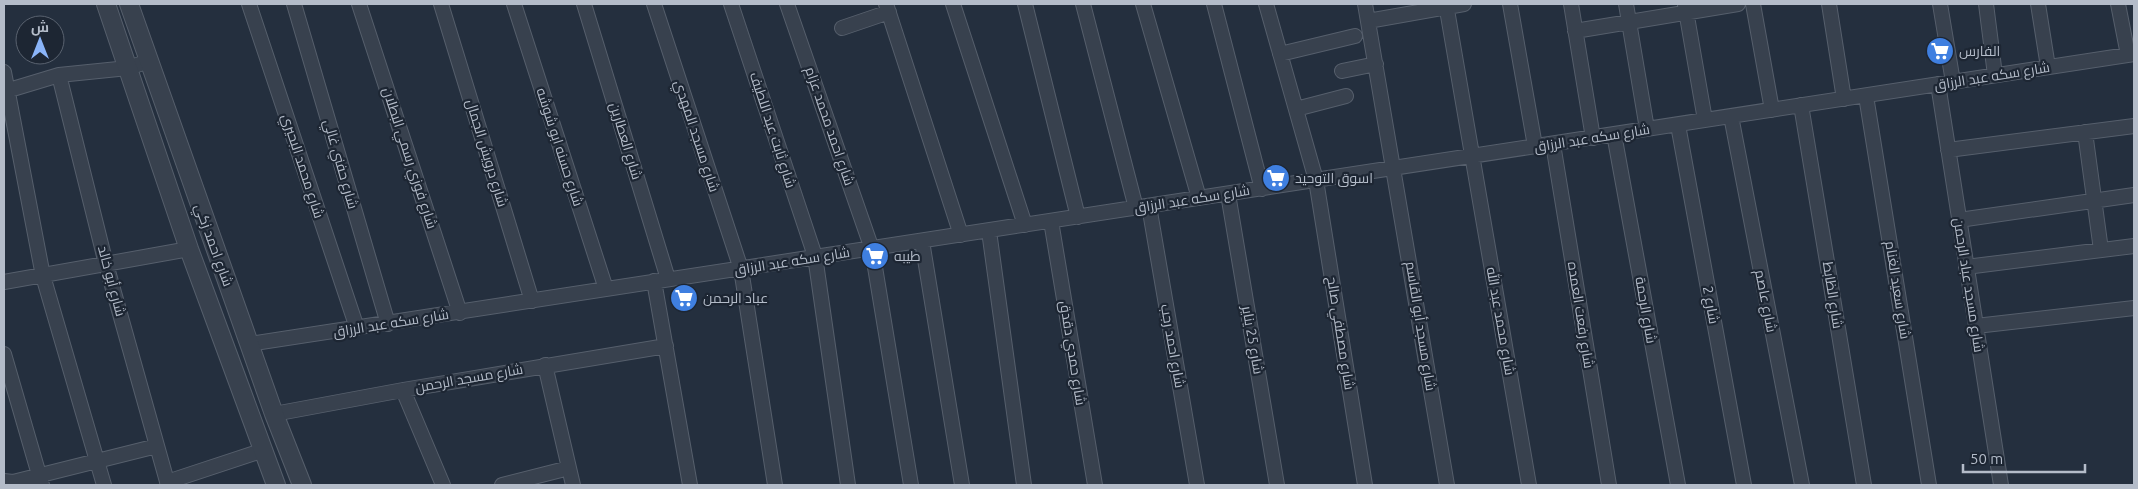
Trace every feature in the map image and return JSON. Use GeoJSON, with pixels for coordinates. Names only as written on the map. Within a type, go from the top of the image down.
{"type":"FeatureCollection","features":[{"type":"Feature","properties":{"kind":"street","name":"شارع احمد زكي"},"geometry":{"type":"LineString","coordinates":[[106,4],[189,249],[276,485]]}},
{"type":"Feature","properties":{"kind":"street","name":"شارع احمد زكي"},"geometry":{"type":"LineString","coordinates":[[128,4],[274,414],[302,485]]}},
{"type":"Feature","properties":{"kind":"street","name":"شارع محمد البحيري"},"geometry":{"type":"LineString","coordinates":[[249,4],[357,328]]}},
{"type":"Feature","properties":{"kind":"street","name":"شارع حفني غالي"},"geometry":{"type":"LineString","coordinates":[[294,4],[388,324]]}},
{"type":"Feature","properties":{"kind":"street","name":"شارع فوزي رسمي البطلان"},"geometry":{"type":"LineString","coordinates":[[359,4],[460,312]]}},
{"type":"Feature","properties":{"kind":"street","name":"شارع درويش الجمال"},"geometry":{"type":"LineString","coordinates":[[441,4],[532,302]]}},
{"type":"Feature","properties":{"kind":"street","name":"شارع حسنه ابو شوشه"},"geometry":{"type":"LineString","coordinates":[[514,4],[606,289]]}},
{"type":"Feature","properties":{"kind":"street","name":"شارع العطارين"},"geometry":{"type":"LineString","coordinates":[[584,4],[661,280],[666,346],[690,485]]}},
{"type":"Feature","properties":{"kind":"street","name":"شارع مسجد المهدي"},"geometry":{"type":"LineString","coordinates":[[654,4],[740,269],[775,485]]}},
{"type":"Feature","properties":{"kind":"street","name":"شارع ثابت عبد اللطيف"},"geometry":{"type":"LineString","coordinates":[[731,4],[815,256],[848,485]]}},
{"type":"Feature","properties":{"kind":"street","name":"شارع احمد محمد عزام"},"geometry":{"type":"LineString","coordinates":[[787,4],[872,249],[911,485]]}},
{"type":"Feature","properties":{"kind":"street"},"geometry":{"type":"LineString","coordinates":[[953,4],[1024,225]]}},
{"type":"Feature","properties":{"kind":"street"},"geometry":{"type":"LineString","coordinates":[[1025,4],[1078,217]]}},
{"type":"Feature","properties":{"kind":"street","name":"شارع احمد رجب"},"geometry":{"type":"LineString","coordinates":[[1083,4],[1143,207],[1197,485]]}},
{"type":"Feature","properties":{"kind":"street"},"geometry":{"type":"LineString","coordinates":[[1143,4],[1199,198]]}},
{"type":"Feature","properties":{"kind":"street"},"geometry":{"type":"LineString","coordinates":[[1214,4],[1262,189]]}},
{"type":"Feature","properties":{"kind":"street","name":"شارع مصطفي صالح"},"geometry":{"type":"LineString","coordinates":[[1266,4],[1316,180],[1365,485]]}},
{"type":"Feature","properties":{"kind":"street","name":"شارع مسجد أبو القاسم"},"geometry":{"type":"LineString","coordinates":[[1365,4],[1447,485]]}},
{"type":"Feature","properties":{"kind":"street"},"geometry":{"type":"LineString","coordinates":[[1368,21],[1446,5],[1464,4]]}},
{"type":"Feature","properties":{"kind":"street"},"geometry":{"type":"LineString","coordinates":[[1510,4],[1535,146]]}},
{"type":"Feature","properties":{"kind":"street"},"geometry":{"type":"LineString","coordinates":[[1571,4],[1592,138]]}},
{"type":"Feature","properties":{"kind":"street"},"geometry":{"type":"LineString","coordinates":[[1626,4],[1647,129]]}},
{"type":"Feature","properties":{"kind":"street"},"geometry":{"type":"LineString","coordinates":[[1575,31],[1629,22],[1686,8],[1738,4]]}},
{"type":"Feature","properties":{"kind":"street"},"geometry":{"type":"LineString","coordinates":[[1753,4],[1772,110]]}},
{"type":"Feature","properties":{"kind":"street"},"geometry":{"type":"LineString","coordinates":[[1829,4],[1844,99]]}},
{"type":"Feature","properties":{"kind":"street"},"geometry":{"type":"LineString","coordinates":[[1940,4],[1953,82]]}},
{"type":"Feature","properties":{"kind":"street"},"geometry":{"type":"LineString","coordinates":[[1986,4],[1995,76]]}},
{"type":"Feature","properties":{"kind":"street"},"geometry":{"type":"LineString","coordinates":[[2038,4],[2048,67]]}},
{"type":"Feature","properties":{"kind":"street"},"geometry":{"type":"LineString","coordinates":[[2118,4],[2131,54]]}},
{"type":"Feature","properties":{"kind":"street","name":"شارع محمد عبد الله"},"geometry":{"type":"LineString","coordinates":[[1446,5],[1474,156],[1529,485]]}},
{"type":"Feature","properties":{"kind":"street"},"geometry":{"type":"LineString","coordinates":[[842,28],[888,8],[961,235]]}},
{"type":"Feature","properties":{"kind":"street"},"geometry":{"type":"LineString","coordinates":[[1686,8],[1705,120]]}},
{"type":"Feature","properties":{"kind":"street"},"geometry":{"type":"LineString","coordinates":[[1280,54],[1356,36]]}},
{"type":"Feature","properties":{"kind":"street","name":"شارع سكه عبد الرزاق"},"geometry":{"type":"LineString","coordinates":[[249,344],[532,302],[815,256],[872,249],[2131,54]]}},
{"type":"Feature","properties":{"kind":"street"},"geometry":{"type":"LineString","coordinates":[[6,91],[59,76],[128,68],[149,61]]}},
{"type":"Feature","properties":{"kind":"street"},"geometry":{"type":"LineString","coordinates":[[1342,71],[1376,64]]}},
{"type":"Feature","properties":{"kind":"street"},"geometry":{"type":"LineString","coordinates":[[4,72],[6,91],[43,276],[104,485]]}},
{"type":"Feature","properties":{"kind":"street","name":"شارع أبو خالد"},"geometry":{"type":"LineString","coordinates":[[59,76],[106,264],[168,483]]}},
{"type":"Feature","properties":{"kind":"street","name":"شارع مسجد عباد الرحمن"},"geometry":{"type":"LineString","coordinates":[[1938,84],[2001,485]]}},
{"type":"Feature","properties":{"kind":"street"},"geometry":{"type":"LineString","coordinates":[[1296,109],[1346,96]]}},
{"type":"Feature","properties":{"kind":"street","name":"شارع سعيد الغنام"},"geometry":{"type":"LineString","coordinates":[[1866,96],[1929,485]]}},
{"type":"Feature","properties":{"kind":"street","name":"شارع الظابط"},"geometry":{"type":"LineString","coordinates":[[1801,105],[1864,485]]}},
{"type":"Feature","properties":{"kind":"street","name":"شارع عاصم"},"geometry":{"type":"LineString","coordinates":[[1731,116],[1802,485]]}},
{"type":"Feature","properties":{"kind":"street","name":"شارع 2"},"geometry":{"type":"LineString","coordinates":[[1678,124],[1744,485]]}},
{"type":"Feature","properties":{"kind":"street"},"geometry":{"type":"LineString","coordinates":[[1948,150],[2134,126]]}},
{"type":"Feature","properties":{"kind":"street"},"geometry":{"type":"LineString","coordinates":[[2086,132],[2101,250]]}},
{"type":"Feature","properties":{"kind":"street","name":"شارع الرحمة"},"geometry":{"type":"LineString","coordinates":[[1614,134],[1678,485]]}},
{"type":"Feature","properties":{"kind":"street","name":"شارع رفعت العمده"},"geometry":{"type":"LineString","coordinates":[[1553,144],[1609,485]]}},
{"type":"Feature","properties":{"kind":"street","name":"شارع 25 يناير"},"geometry":{"type":"LineString","coordinates":[[1228,194],[1278,485]]}},
{"type":"Feature","properties":{"kind":"street"},"geometry":{"type":"LineString","coordinates":[[1959,220],[2134,195]]}},
{"type":"Feature","properties":{"kind":"street","name":"شارع حمدي دقدق"},"geometry":{"type":"LineString","coordinates":[[1051,221],[1095,485]]}},
{"type":"Feature","properties":{"kind":"street"},"geometry":{"type":"LineString","coordinates":[[989,231],[1024,485]]}},
{"type":"Feature","properties":{"kind":"street"},"geometry":{"type":"LineString","coordinates":[[922,241],[962,485]]}},
{"type":"Feature","properties":{"kind":"street"},"geometry":{"type":"LineString","coordinates":[[1966,267],[2134,246]]}},
{"type":"Feature","properties":{"kind":"street"},"geometry":{"type":"LineString","coordinates":[[4,282],[189,249]]}},
{"type":"Feature","properties":{"kind":"street"},"geometry":{"type":"LineString","coordinates":[[1976,326],[2134,308]]}},
{"type":"Feature","properties":{"kind":"street","name":"شارع مسجد الرحمن"},"geometry":{"type":"LineString","coordinates":[[274,414],[546,365],[666,346]]}},
{"type":"Feature","properties":{"kind":"street"},"geometry":{"type":"LineString","coordinates":[[4,354],[41,481]]}},
{"type":"Feature","properties":{"kind":"street"},"geometry":{"type":"LineString","coordinates":[[546,365],[573,485]]}},
{"type":"Feature","properties":{"kind":"street"},"geometry":{"type":"LineString","coordinates":[[404,390],[443,485]]}},
{"type":"Feature","properties":{"kind":"street"},"geometry":{"type":"LineString","coordinates":[[4,481],[41,481],[97,460],[157,446]]}},
{"type":"Feature","properties":{"kind":"street"},"geometry":{"type":"LineString","coordinates":[[168,483],[264,450]]}},
{"type":"Feature","properties":{"kind":"street"},"geometry":{"type":"LineString","coordinates":[[502,485],[569,468]]}},
{"type":"Feature","properties":{"kind":"place","name":"الفارس"},"geometry":{"type":"Point","coordinates":[1940,51]}},
{"type":"Feature","properties":{"kind":"place","name":"اسوق التوحيد"},"geometry":{"type":"Point","coordinates":[1276,178]}},
{"type":"Feature","properties":{"kind":"place","name":"طيبه"},"geometry":{"type":"Point","coordinates":[875,256]}},
{"type":"Feature","properties":{"kind":"place","name":"عباد الرحمن"},"geometry":{"type":"Point","coordinates":[684,298]}}]}
